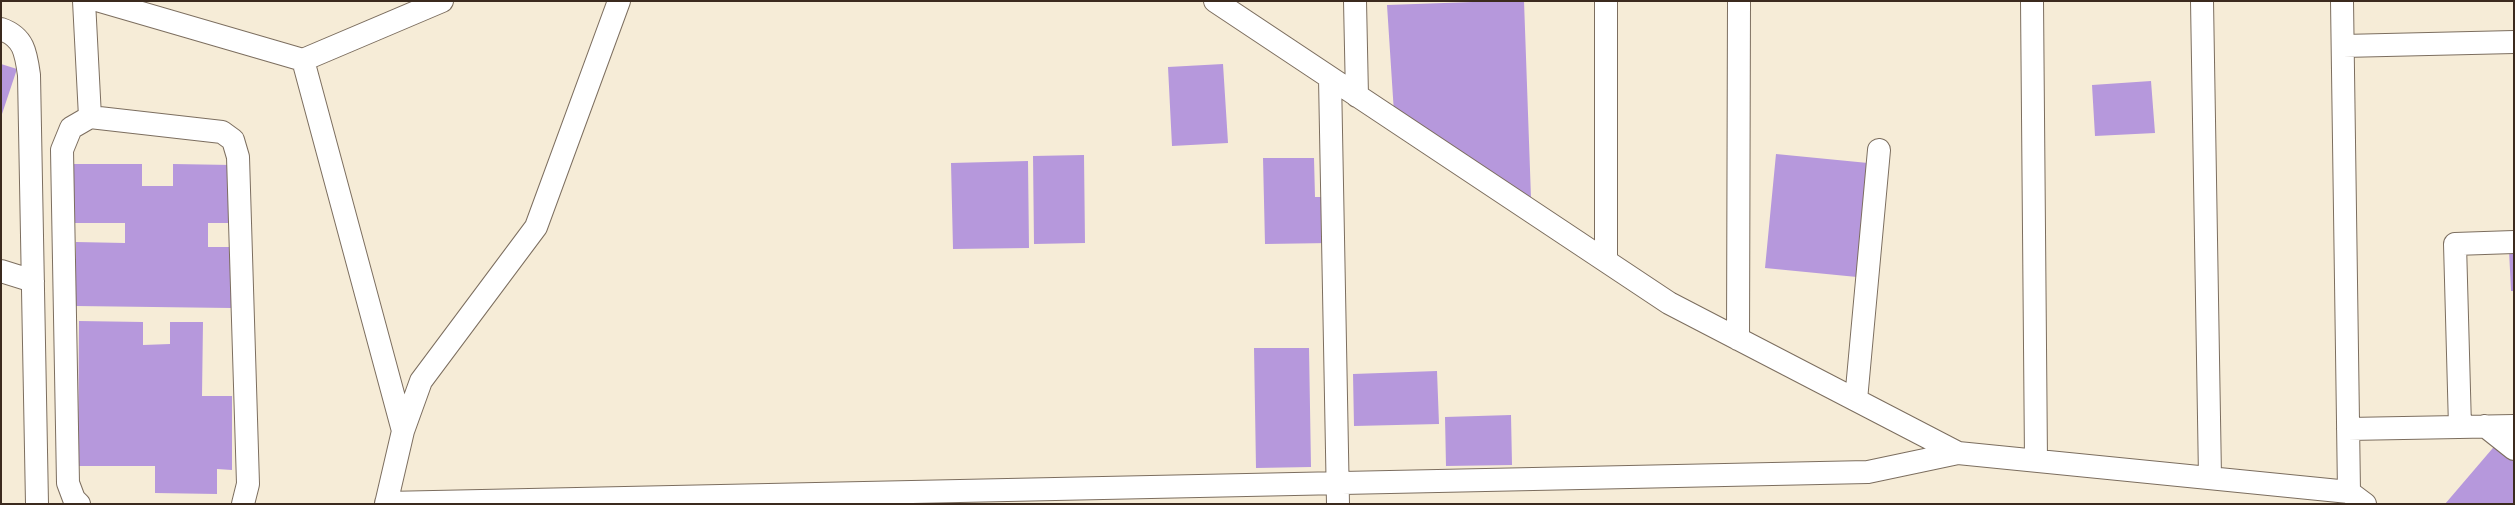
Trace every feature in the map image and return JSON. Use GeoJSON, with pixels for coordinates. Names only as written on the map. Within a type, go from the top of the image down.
{"type":"FeatureCollection","features":[{"type":"Feature","properties":{"kind":"street"},"geometry":{"type":"LineString","coordinates":[[84,1],[90,117]]}},
{"type":"Feature","properties":{"kind":"street"},"geometry":{"type":"LineString","coordinates":[[100,1],[303,60],[442,1]]}},
{"type":"Feature","properties":{"kind":"street"},"geometry":{"type":"LineString","coordinates":[[619,1],[536,227],[421,381],[403,431],[386,504],[1338,494],[1868,472],[1958,453],[2210,477],[2357,498],[2348,429],[2342,1]]}},
{"type":"Feature","properties":{"kind":"street"},"geometry":{"type":"LineString","coordinates":[[1215,1],[1669,303],[1958,453]]}},
{"type":"Feature","properties":{"kind":"street"},"geometry":{"type":"LineString","coordinates":[[1355,1],[1357,96]]}},
{"type":"Feature","properties":{"kind":"street"},"geometry":{"type":"LineString","coordinates":[[1606,1],[1606,261]]}},
{"type":"Feature","properties":{"kind":"street"},"geometry":{"type":"LineString","coordinates":[[1738,339],[1739,1]]}},
{"type":"Feature","properties":{"kind":"street"},"geometry":{"type":"LineString","coordinates":[[2032,1],[2036,460]]}},
{"type":"Feature","properties":{"kind":"street"},"geometry":{"type":"LineString","coordinates":[[2202,1],[2210,477]]}},
{"type":"Feature","properties":{"kind":"street"},"geometry":{"type":"LineString","coordinates":[[1,29],[11,33],[25,49],[29,75],[37,504]]}},
{"type":"Feature","properties":{"kind":"street"},"geometry":{"type":"LineString","coordinates":[[2343,46],[2514,42]]}},
{"type":"Feature","properties":{"kind":"street"},"geometry":{"type":"LineString","coordinates":[[303,60],[403,431]]}},
{"type":"Feature","properties":{"kind":"street"},"geometry":{"type":"LineString","coordinates":[[1330,78],[1338,494]]}},
{"type":"Feature","properties":{"kind":"street"},"geometry":{"type":"LineString","coordinates":[[79,504],[74,499],[68,483],[62,150],[71,128],[90,117],[222,132],[233,140],[238,157],[248,484],[244,504]]}},
{"type":"Feature","properties":{"kind":"street"},"geometry":{"type":"LineString","coordinates":[[1856,400],[1879,150]]}},
{"type":"Feature","properties":{"kind":"street"},"geometry":{"type":"LineString","coordinates":[[2460,427],[2455,244],[2514,242]]}},
{"type":"Feature","properties":{"kind":"street"},"geometry":{"type":"LineString","coordinates":[[1,271],[33,281]]}},
{"type":"Feature","properties":{"kind":"street"},"geometry":{"type":"LineString","coordinates":[[2486,426],[2514,449]]}},
{"type":"Feature","properties":{"kind":"street"},"geometry":{"type":"LineString","coordinates":[[2348,429],[2514,426]]}},
{"type":"Feature","properties":{"kind":"building"},"geometry":{"type":"Polygon","coordinates":[[[1524,1],[1531,198],[1394,113],[1387,5],[1524,1]]]}},
{"type":"Feature","properties":{"kind":"building"},"geometry":{"type":"Polygon","coordinates":[[[1,64],[17,69],[1,117],[1,64]]]}},
{"type":"Feature","properties":{"kind":"building"},"geometry":{"type":"Polygon","coordinates":[[[1223,64],[1228,143],[1172,146],[1168,67],[1223,64]]]}},
{"type":"Feature","properties":{"kind":"building"},"geometry":{"type":"Polygon","coordinates":[[[2151,81],[2155,133],[2095,136],[2092,85],[2151,81]]]}},
{"type":"Feature","properties":{"kind":"building"},"geometry":{"type":"Polygon","coordinates":[[[1776,154],[1868,163],[1857,277],[1765,268],[1776,154]]]}},
{"type":"Feature","properties":{"kind":"building"},"geometry":{"type":"Polygon","coordinates":[[[1084,155],[1085,243],[1034,244],[1033,156],[1084,155]]]}},
{"type":"Feature","properties":{"kind":"building"},"geometry":{"type":"Polygon","coordinates":[[[1263,158],[1314,158],[1315,197],[1329,197],[1330,243],[1265,244],[1263,158]]]}},
{"type":"Feature","properties":{"kind":"building"},"geometry":{"type":"Polygon","coordinates":[[[1028,161],[1029,248],[953,249],[951,163],[1028,161]]]}},
{"type":"Feature","properties":{"kind":"building"},"geometry":{"type":"Polygon","coordinates":[[[72,164],[142,164],[142,186],[173,186],[173,164],[232,165],[232,223],[208,223],[208,247],[232,247],[231,308],[76,306],[76,242],[125,243],[125,223],[72,223],[72,164]]]}},
{"type":"Feature","properties":{"kind":"building"},"geometry":{"type":"Polygon","coordinates":[[[2509,250],[2514,250],[2514,291],[2511,291],[2509,250]]]}},
{"type":"Feature","properties":{"kind":"building"},"geometry":{"type":"Polygon","coordinates":[[[79,321],[143,322],[143,345],[170,344],[170,322],[203,322],[202,396],[232,396],[232,470],[217,469],[217,494],[155,493],[155,466],[78,466],[79,321]]]}},
{"type":"Feature","properties":{"kind":"building"},"geometry":{"type":"Polygon","coordinates":[[[1254,348],[1309,348],[1311,467],[1256,468],[1254,348]]]}},
{"type":"Feature","properties":{"kind":"building"},"geometry":{"type":"Polygon","coordinates":[[[1437,371],[1439,424],[1354,426],[1353,374],[1437,371]]]}},
{"type":"Feature","properties":{"kind":"building"},"geometry":{"type":"Polygon","coordinates":[[[1511,415],[1512,465],[1446,466],[1445,417],[1511,415]]]}},
{"type":"Feature","properties":{"kind":"building"},"geometry":{"type":"Polygon","coordinates":[[[2498,442],[2514,456],[2514,504],[2445,504],[2498,442]]]}}]}
